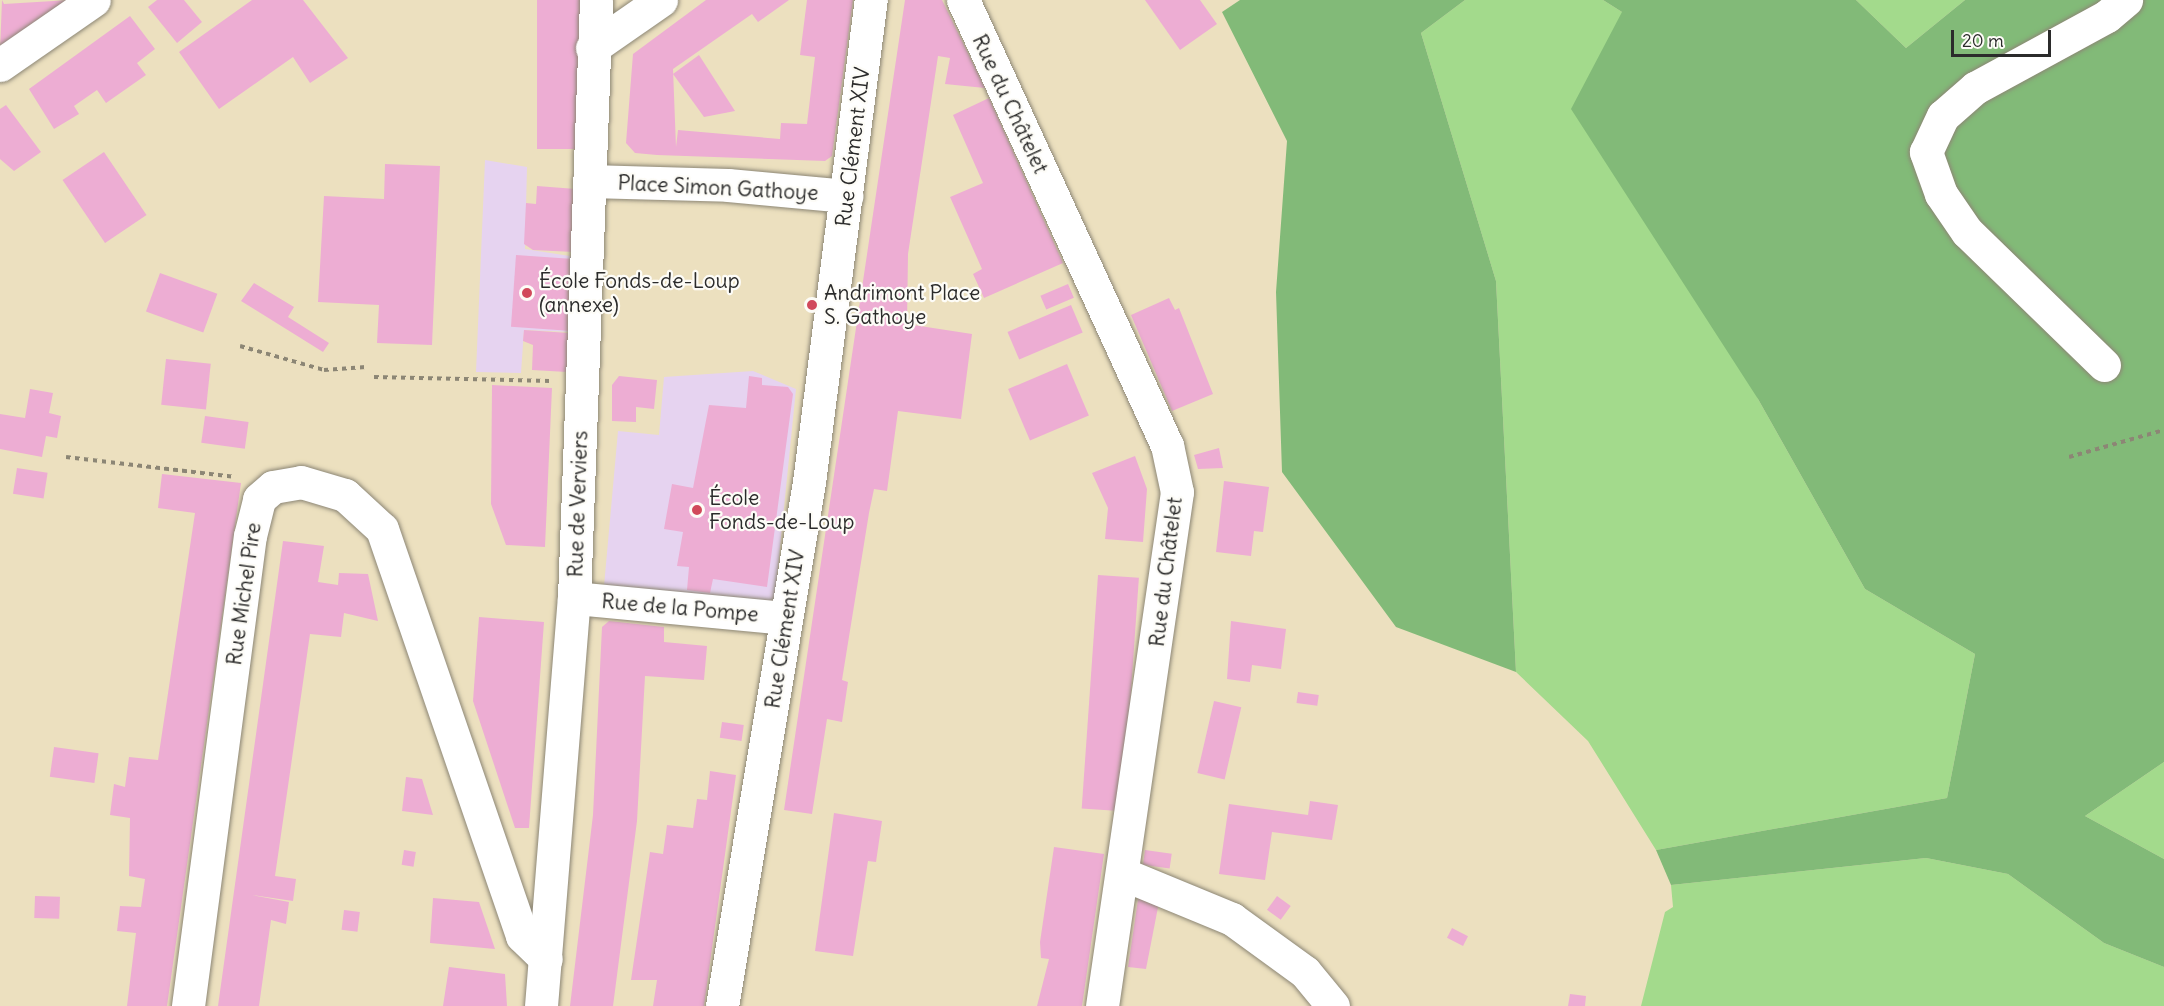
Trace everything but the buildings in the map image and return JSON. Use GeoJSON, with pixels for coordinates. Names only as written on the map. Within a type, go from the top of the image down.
{"type":"FeatureCollection","features":[{"type":"Feature","properties":{"kind":"street"},"geometry":{"type":"LineString","coordinates":[[0,65],[94,0]]}},
{"type":"Feature","properties":{"kind":"street","name":"Rue de Verviers"},"geometry":{"type":"LineString","coordinates":[[541,1006],[574,598],[592,48],[596,0]]}},
{"type":"Feature","properties":{"kind":"street"},"geometry":{"type":"LineString","coordinates":[[592,48],[661,0]]}},
{"type":"Feature","properties":{"kind":"street","name":"Rue Clément XIV"},"geometry":{"type":"LineString","coordinates":[[722,1006],[786,618],[846,196],[871,0]]}},
{"type":"Feature","properties":{"kind":"street","name":"Rue du Châtelet"},"geometry":{"type":"LineString","coordinates":[[963,0],[1167,445],[1177,492],[1102,1006]]}},
{"type":"Feature","properties":{"kind":"street"},"geometry":{"type":"LineString","coordinates":[[2104,365],[1967,232],[1941,195],[1926,152],[1943,116],[1975,88],[2107,16],[2126,0]]}},
{"type":"Feature","properties":{"kind":"street","name":"Place Simon Gathoye"},"geometry":{"type":"LineString","coordinates":[[589,182],[728,185],[846,196]]}},
{"type":"Feature","properties":{"kind":"street","name":"Rue Michel Pire"},"geometry":{"type":"LineString","coordinates":[[188,1006],[250,536],[259,499],[273,487],[301,482],[345,495],[382,530],[522,936],[546,959]]}},
{"type":"Feature","properties":{"kind":"street","name":"Rue de la Pompe"},"geometry":{"type":"LineString","coordinates":[[574,598],[786,618]]}},
{"type":"Feature","properties":{"kind":"street"},"geometry":{"type":"LineString","coordinates":[[1123,874],[1232,919],[1305,972],[1334,1006]]}},
{"type":"Feature","properties":{"kind":"path"},"geometry":{"type":"LineString","coordinates":[[240,346],[324,370],[366,367]]}},
{"type":"Feature","properties":{"kind":"path"},"geometry":{"type":"LineString","coordinates":[[374,377],[551,381]]}},
{"type":"Feature","properties":{"kind":"path"},"geometry":{"type":"LineString","coordinates":[[2069,458],[2164,430]]}},
{"type":"Feature","properties":{"kind":"path"},"geometry":{"type":"LineString","coordinates":[[66,457],[240,477]]}},
{"type":"Feature","properties":{"kind":"shaded area","name":"École Fonds-de-Loup (annexe)"},"geometry":{"type":"Polygon","coordinates":[[[485,160],[527,167],[525,249],[576,257],[573,332],[524,330],[521,373],[476,372],[485,160]]]}},
{"type":"Feature","properties":{"kind":"shaded area","name":"École Fonds-de-Loup"},"geometry":{"type":"Polygon","coordinates":[[[753,371],[796,389],[774,607],[604,586],[618,431],[659,435],[664,377],[753,371]]]}},
{"type":"Feature","properties":{"kind":"green space"},"geometry":{"type":"Polygon","coordinates":[[[1240,0],[1465,0],[1421,33],[1496,281],[1516,672],[1396,627],[1282,472],[1276,292],[1287,141],[1222,12],[1240,0]]]}},
{"type":"Feature","properties":{"kind":"green space"},"geometry":{"type":"Polygon","coordinates":[[[1465,0],[1603,0],[1622,12],[1758,399],[1865,589],[1975,654],[1947,798],[1656,850],[1588,741],[1516,672],[1496,281],[1421,33],[1465,0]]]}},
{"type":"Feature","properties":{"kind":"green space"},"geometry":{"type":"Polygon","coordinates":[[[1603,0],[1856,0],[1906,48],[1965,0],[2164,0],[2164,762],[2085,816],[2164,859],[2164,967],[2104,943],[2008,874],[1926,858],[1671,885],[1656,850],[1947,798],[1975,654],[1865,589],[1758,399],[1571,109],[1622,12],[1603,0]]]}},
{"type":"Feature","properties":{"kind":"green space"},"geometry":{"type":"Polygon","coordinates":[[[1856,0],[1965,0],[1906,48],[1856,0]]]}},
{"type":"Feature","properties":{"kind":"green space"},"geometry":{"type":"Polygon","coordinates":[[[2164,762],[2164,859],[2085,816],[2164,762]]]}},
{"type":"Feature","properties":{"kind":"green space"},"geometry":{"type":"Polygon","coordinates":[[[1926,858],[2008,874],[2104,943],[2164,967],[2164,1006],[1641,1006],[1665,912],[1673,907],[1671,885],[1926,858]]]}},
{"type":"Feature","properties":{"kind":"place","name":"École Fonds-de-Loup (annexe)"},"geometry":{"type":"Point","coordinates":[527,293]}},
{"type":"Feature","properties":{"kind":"place","name":"Andrimont Place S. Gathoye"},"geometry":{"type":"Point","coordinates":[812,305]}},
{"type":"Feature","properties":{"kind":"place","name":"École Fonds-de-Loup"},"geometry":{"type":"Point","coordinates":[697,510]}}]}
